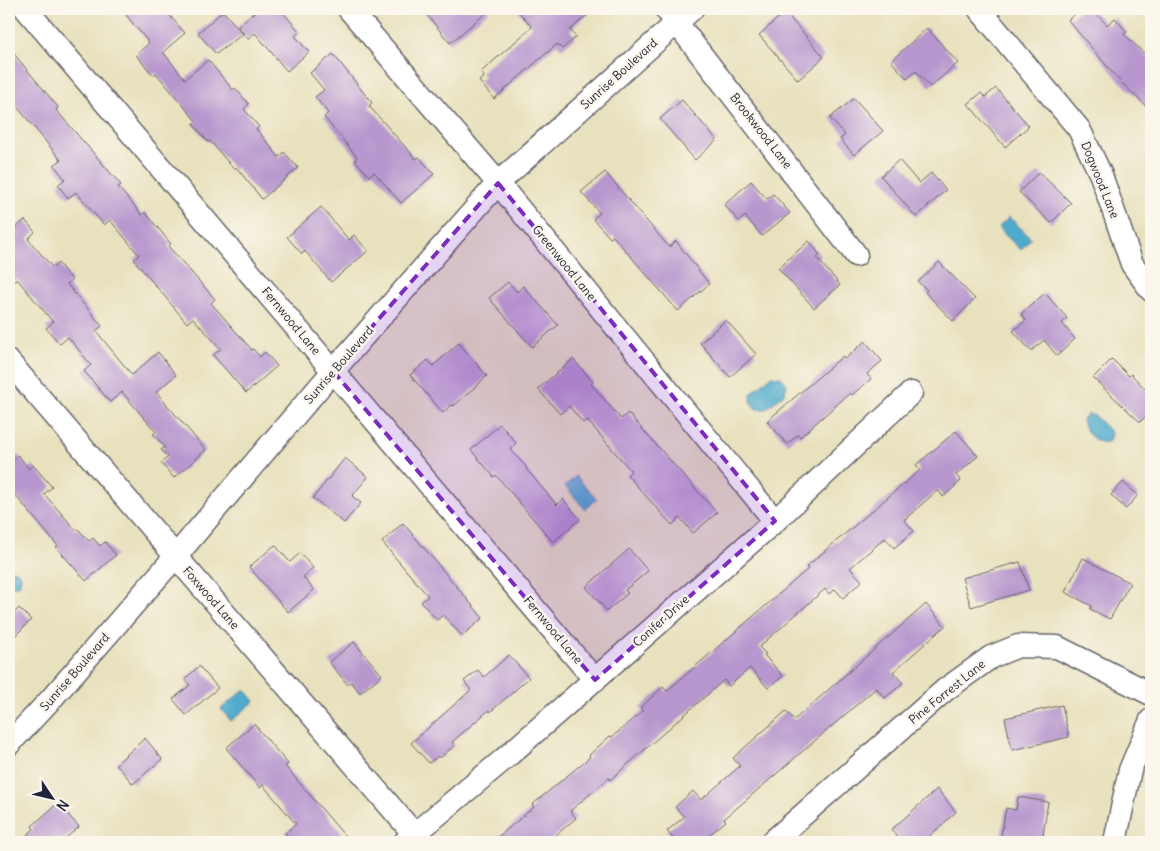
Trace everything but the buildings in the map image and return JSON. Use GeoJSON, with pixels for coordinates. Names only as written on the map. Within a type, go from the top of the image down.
{"type":"FeatureCollection","features":[{"type":"Feature","properties":{"kind":"street","name":"Fernwood Lane"},"geometry":{"type":"LineString","coordinates":[[26,9],[595,680]]}},
{"type":"Feature","properties":{"kind":"street","name":"Greenwood Lane"},"geometry":{"type":"LineString","coordinates":[[349,9],[498,183],[775,520]]}},
{"type":"Feature","properties":{"kind":"street","name":"Dogwood Lane"},"geometry":{"type":"LineString","coordinates":[[979,9],[1079,129],[1101,175],[1132,264],[1151,290]]}},
{"type":"Feature","properties":{"kind":"street","name":"Sunrise Boulevard"},"geometry":{"type":"LineString","coordinates":[[10,742],[52,698],[498,183],[678,13]]}},
{"type":"Feature","properties":{"kind":"street","name":"Brookwood Lane"},"geometry":{"type":"LineString","coordinates":[[678,13],[856,254]]}},
{"type":"Feature","properties":{"kind":"street","name":"Foxwood Lane"},"geometry":{"type":"LineString","coordinates":[[9,362],[175,557],[409,838]]}},
{"type":"Feature","properties":{"kind":"street","name":"Conifer Drive"},"geometry":{"type":"LineString","coordinates":[[409,838],[595,680],[775,520],[911,393]]}},
{"type":"Feature","properties":{"kind":"street","name":"Pine Forrest Lane"},"geometry":{"type":"LineString","coordinates":[[772,842],[945,690],[991,657],[1018,646],[1057,647],[1151,694]]}},
{"type":"Feature","properties":{"kind":"street"},"geometry":{"type":"LineString","coordinates":[[1115,842],[1130,770],[1151,720]]}},
{"type":"Feature","properties":{"kind":"highlighted area"},"geometry":{"type":"Polygon","coordinates":[[[498,183],[775,521],[595,680],[333,371],[498,183]]]}},
{"type":"Feature","properties":{"kind":"water"},"geometry":{"type":"Polygon","coordinates":[[[1009,217],[1031,238],[1021,250],[998,228],[1009,217]]]}},
{"type":"Feature","properties":{"kind":"water"},"geometry":{"type":"Polygon","coordinates":[[[771,376],[781,377],[787,384],[785,393],[766,409],[756,409],[751,403],[751,394],[771,376]]]}},
{"type":"Feature","properties":{"kind":"water"},"geometry":{"type":"Polygon","coordinates":[[[1088,414],[1095,416],[1110,431],[1109,441],[1105,443],[1100,442],[1091,437],[1082,419],[1088,414]]]}},
{"type":"Feature","properties":{"kind":"water"},"geometry":{"type":"Polygon","coordinates":[[[576,476],[597,499],[585,509],[565,486],[576,476]]]}},
{"type":"Feature","properties":{"kind":"water"},"geometry":{"type":"Polygon","coordinates":[[[9,569],[18,572],[21,577],[20,584],[9,585],[9,569]]]}},
{"type":"Feature","properties":{"kind":"water"},"geometry":{"type":"Polygon","coordinates":[[[245,689],[255,701],[231,721],[221,709],[245,689]]]}}]}
